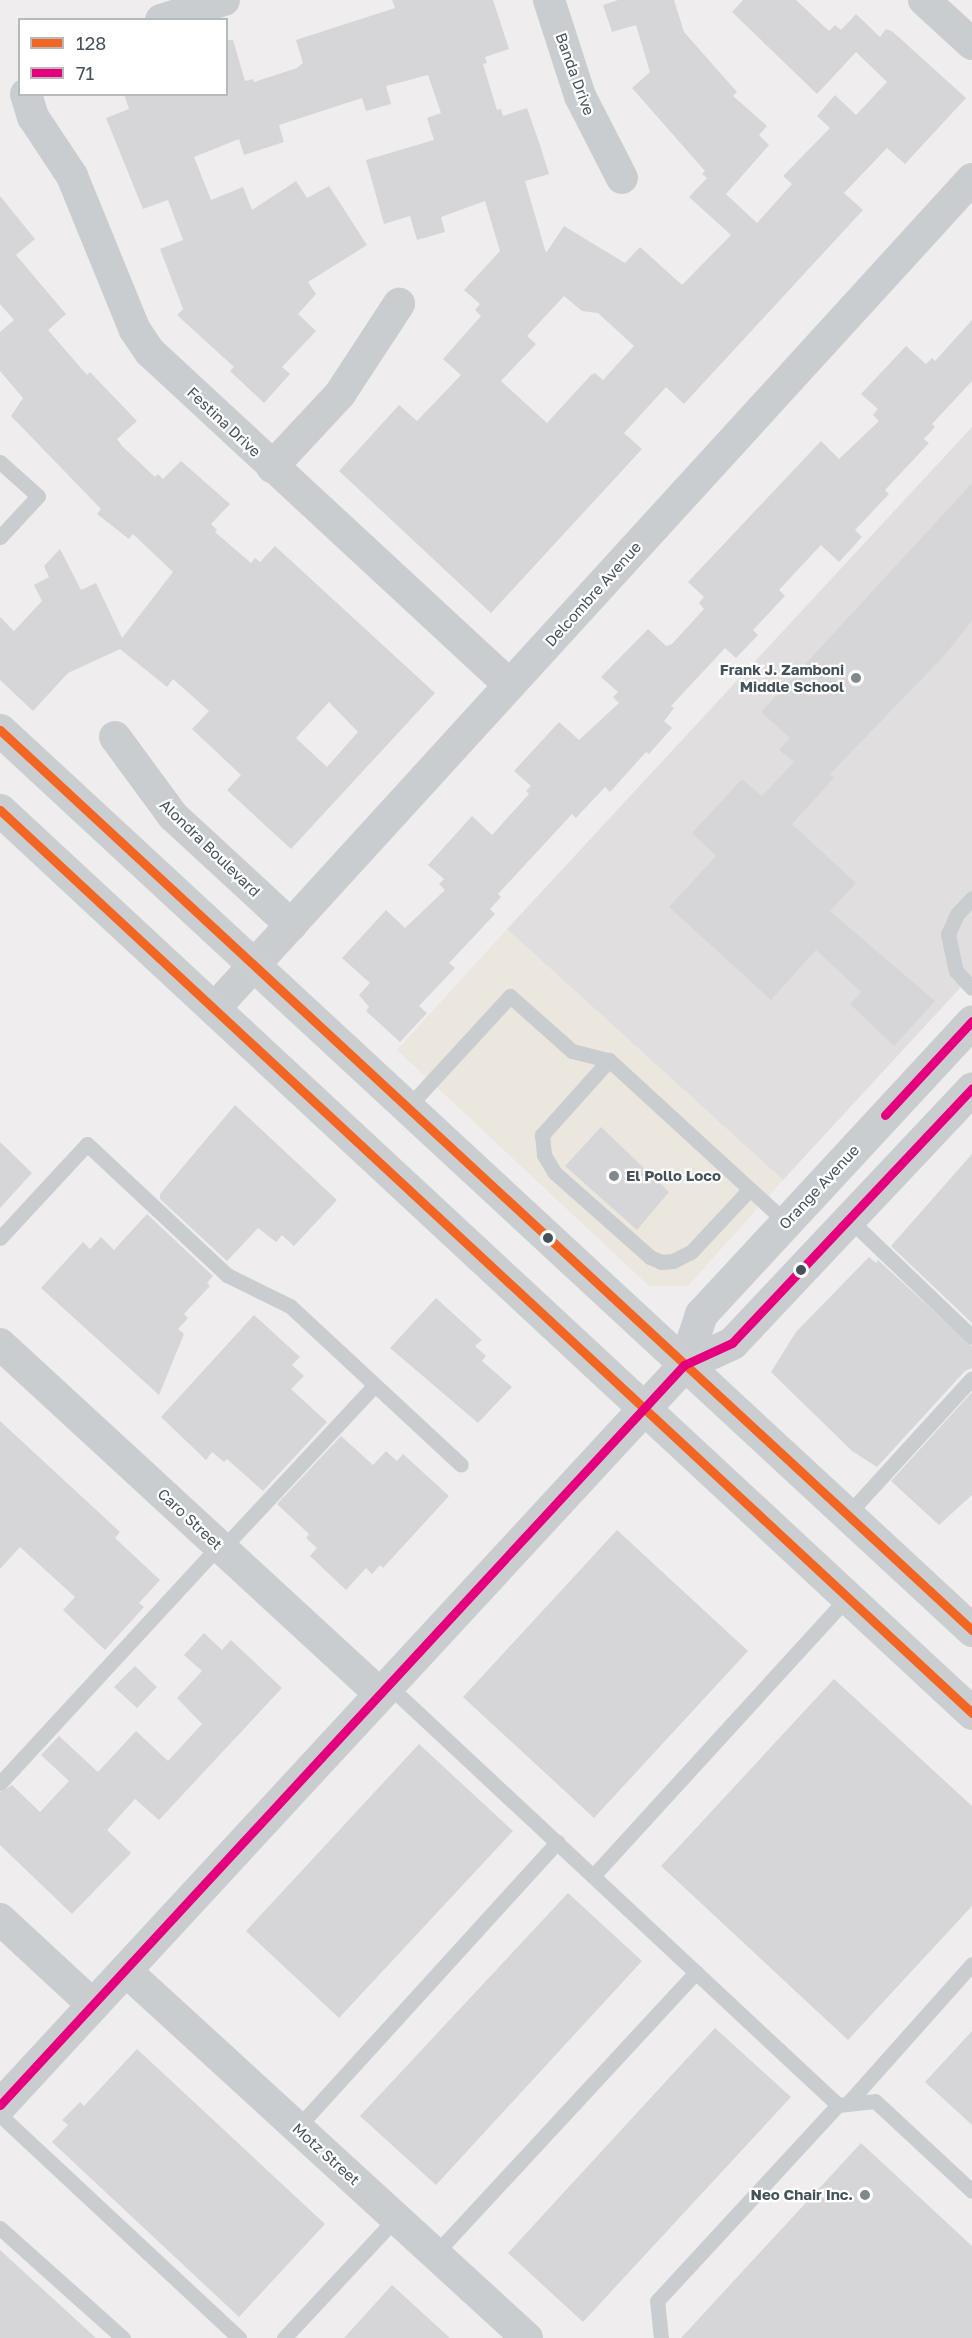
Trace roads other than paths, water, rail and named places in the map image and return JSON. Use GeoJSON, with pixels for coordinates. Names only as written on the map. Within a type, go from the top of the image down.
{"type":"FeatureCollection","features":[{"type":"Feature","properties":{"kind":"main road"},"geometry":{"type":"LineString","coordinates":[[0,730],[972,1630]]}},
{"type":"Feature","properties":{"kind":"main road"},"geometry":{"type":"LineString","coordinates":[[0,810],[972,1713]]}},
{"type":"Feature","properties":{"kind":"street"},"geometry":{"type":"LineString","coordinates":[[167,18],[224,0]]}},
{"type":"Feature","properties":{"kind":"street","name":"Banda Drive"},"geometry":{"type":"LineString","coordinates":[[549,0],[580,96],[622,178]]}},
{"type":"Feature","properties":{"kind":"street"},"geometry":{"type":"LineString","coordinates":[[924,0],[972,44]]}},
{"type":"Feature","properties":{"kind":"street","name":"Festina Drive"},"geometry":{"type":"LineString","coordinates":[[27,96],[33,117],[72,176],[135,330],[168,371],[509,685]]}},
{"type":"Feature","properties":{"kind":"street","name":"Delcombre Avenue"},"geometry":{"type":"LineString","coordinates":[[214,1009],[972,179]]}},
{"type":"Feature","properties":{"kind":"street"},"geometry":{"type":"LineString","coordinates":[[272,466],[340,394],[399,304]]}},
{"type":"Feature","properties":{"kind":"street","name":"Alondra Boulevard"},"geometry":{"type":"LineString","coordinates":[[114,737],[173,816],[291,925]]}},
{"type":"Feature","properties":{"kind":"street","name":"Orange Avenue"},"geometry":{"type":"LineString","coordinates":[[684,1365],[701,1314],[972,1021]]}},
{"type":"Feature","properties":{"kind":"street","name":"Orange Avenue"},"geometry":{"type":"LineString","coordinates":[[0,2105],[684,1365],[732,1343],[849,1219],[967,1102]]}},
{"type":"Feature","properties":{"kind":"street","name":"Caro Street"},"geometry":{"type":"LineString","coordinates":[[0,1344],[221,1547],[384,1690]]}},
{"type":"Feature","properties":{"kind":"street"},"geometry":{"type":"LineString","coordinates":[[0,1920],[93,2005]]}},
{"type":"Feature","properties":{"kind":"street","name":"Motz Street"},"geometry":{"type":"LineString","coordinates":[[125,1970],[527,2338]]}},
{"type":"Feature","properties":{"kind":"lane"},"geometry":{"type":"LineString","coordinates":[[0,462],[38,496],[0,537]]}},
{"type":"Feature","properties":{"kind":"lane"},"geometry":{"type":"LineString","coordinates":[[972,898],[957,914],[948,933],[956,971],[972,988]]}},
{"type":"Feature","properties":{"kind":"lane"},"geometry":{"type":"LineString","coordinates":[[407,1108],[510,996],[572,1050],[609,1060],[786,1222]]}},
{"type":"Feature","properties":{"kind":"lane"},"geometry":{"type":"LineString","coordinates":[[609,1060],[546,1128],[544,1155],[555,1173],[650,1257],[661,1262],[673,1262],[691,1252],[750,1189]]}},
{"type":"Feature","properties":{"kind":"lane"},"geometry":{"type":"LineString","coordinates":[[0,1238],[87,1144],[227,1275],[290,1306],[461,1465]]}},
{"type":"Feature","properties":{"kind":"lane"},"geometry":{"type":"LineString","coordinates":[[849,1219],[972,1337]]}},
{"type":"Feature","properties":{"kind":"lane"},"geometry":{"type":"LineString","coordinates":[[847,1515],[972,1378]]}},
{"type":"Feature","properties":{"kind":"lane"},"geometry":{"type":"LineString","coordinates":[[0,1783],[375,1385]]}},
{"type":"Feature","properties":{"kind":"lane"},"geometry":{"type":"LineString","coordinates":[[593,1876],[847,1598]]}},
{"type":"Feature","properties":{"kind":"lane"},"geometry":{"type":"LineString","coordinates":[[384,1690],[557,1842],[696,1972],[844,2103],[875,2101],[972,2191]]}},
{"type":"Feature","properties":{"kind":"lane"},"geometry":{"type":"LineString","coordinates":[[297,2127],[557,1842]]}},
{"type":"Feature","properties":{"kind":"lane"},"geometry":{"type":"LineString","coordinates":[[662,2338],[657,2301],[972,1964]]}},
{"type":"Feature","properties":{"kind":"lane"},"geometry":{"type":"LineString","coordinates":[[435,2254],[696,1972]]}},
{"type":"Feature","properties":{"kind":"lane"},"geometry":{"type":"LineString","coordinates":[[0,2115],[239,2338]]}},
{"type":"Feature","properties":{"kind":"lane"},"geometry":{"type":"LineString","coordinates":[[284,2338],[396,2218]]}},
{"type":"Feature","properties":{"kind":"lane"},"geometry":{"type":"LineString","coordinates":[[0,2228],[123,2338]]}},
{"type":"Feature","properties":{"kind":"place","name":"Frank J. Zamboni Middle School"},"geometry":{"type":"Point","coordinates":[856,678]}},
{"type":"Feature","properties":{"kind":"place","name":"El Pollo Loco"},"geometry":{"type":"Point","coordinates":[614,1176]}},
{"type":"Feature","properties":{"kind":"place","name":"Neo Chair Inc."},"geometry":{"type":"Point","coordinates":[865,2195]}}]}
